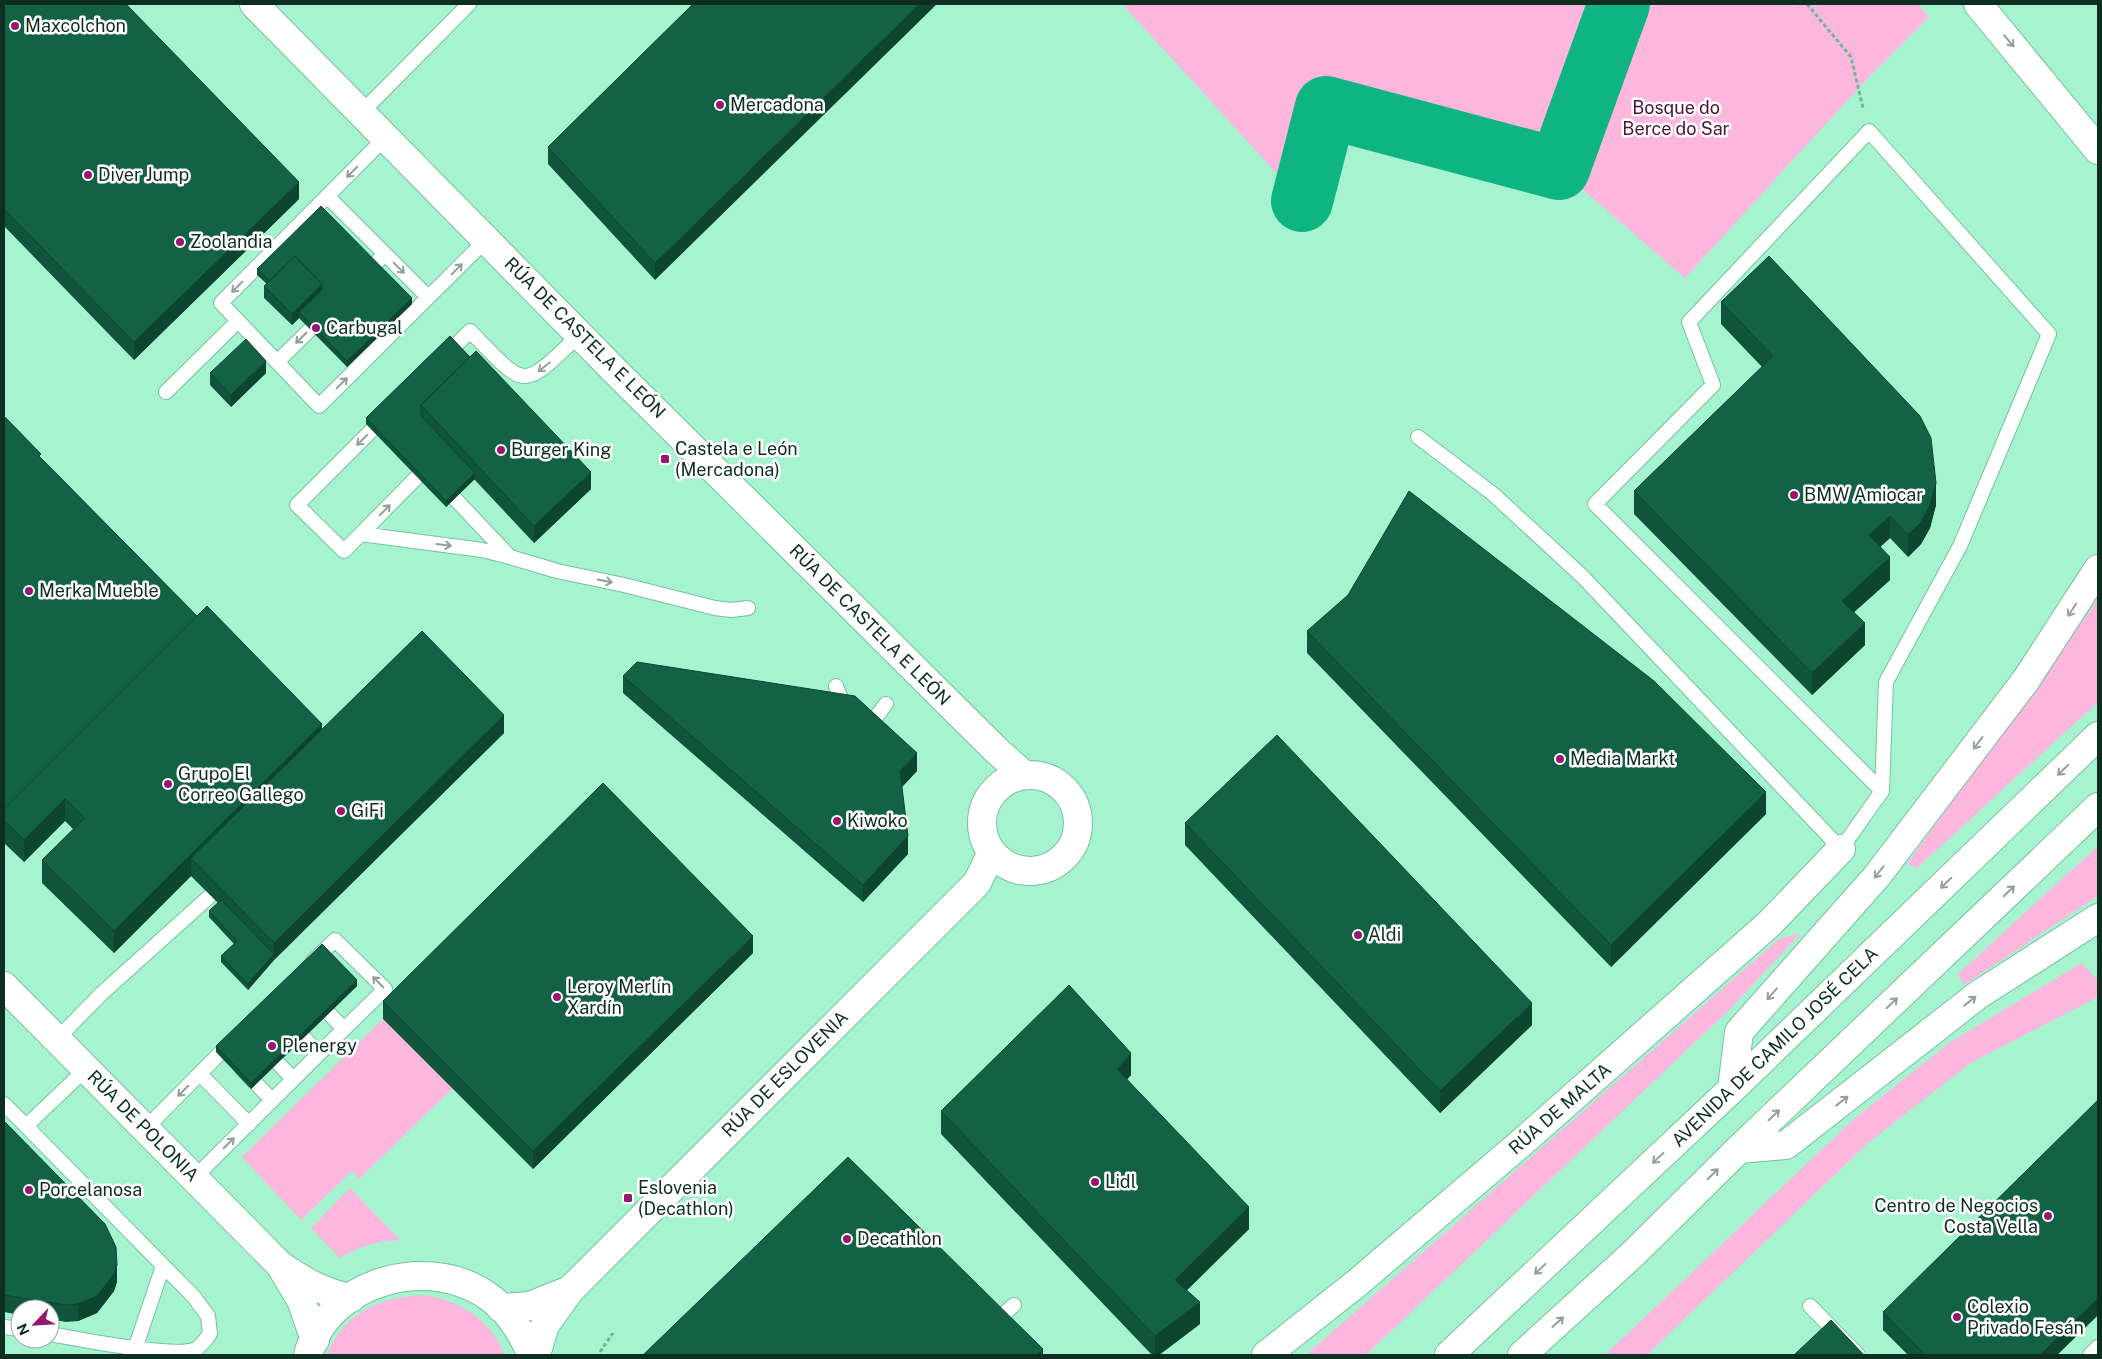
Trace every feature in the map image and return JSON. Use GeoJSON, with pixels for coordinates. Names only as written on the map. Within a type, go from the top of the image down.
{"type":"FeatureCollection","features":[{"type":"Feature","properties":{"kind":"main road","name":"RÚA DE CASTELA E LEÓN"},"geometry":{"type":"LineString","coordinates":[[254,4],[580,334],[996,750],[1024,775]]}},
{"type":"Feature","properties":{"kind":"main road"},"geometry":{"type":"LineString","coordinates":[[1978,4],[2098,150]]}},
{"type":"Feature","properties":{"kind":"main road"},"geometry":{"type":"LineString","coordinates":[[1732,1089],[1739,1032],[1877,876],[2026,680],[2098,570]]}},
{"type":"Feature","properties":{"kind":"main road","name":"AVENIDA DE CAMILO JOSÉ CELA"},"geometry":{"type":"LineString","coordinates":[[1449,1355],[1732,1089],[2098,736]]}},
{"type":"Feature","properties":{"kind":"main road"},"geometry":{"type":"LineString","coordinates":[[1024,775],[1038,775],[1062,787],[1072,799],[1078,813],[1078,828],[1074,843],[1065,857],[1052,867],[1036,872],[1019,870],[1004,864],[992,852],[985,840],[982,827],[983,813],[988,800],[997,788],[1010,779],[1024,775]]}},
{"type":"Feature","properties":{"kind":"main road"},"geometry":{"type":"LineString","coordinates":[[1522,1355],[1633,1254],[1739,1149],[2098,807]]}},
{"type":"Feature","properties":{"kind":"main road","name":"RÚA DE MALTA"},"geometry":{"type":"LineString","coordinates":[[1266,1355],[1357,1283],[1520,1144],[1769,924],[1841,849]]}},
{"type":"Feature","properties":{"kind":"main road","name":"RÚA DE ESLOVENIA"},"geometry":{"type":"LineString","coordinates":[[534,1355],[545,1325],[570,1290],[977,882],[992,852]]}},
{"type":"Feature","properties":{"kind":"main road"},"geometry":{"type":"LineString","coordinates":[[1739,1149],[1786,1145],[1978,994],[2098,918]]}},
{"type":"Feature","properties":{"kind":"main road","name":"RÚA DE POLONIA"},"geometry":{"type":"LineString","coordinates":[[4,986],[281,1266],[312,1286],[332,1294],[351,1298]]}},
{"type":"Feature","properties":{"kind":"main road","name":"RÚA DE POLONIA"},"geometry":{"type":"LineString","coordinates":[[281,1266],[301,1300],[312,1348]]}},
{"type":"Feature","properties":{"kind":"main road"},"geometry":{"type":"LineString","coordinates":[[312,1348],[327,1317],[351,1298],[384,1280],[422,1275],[459,1281],[492,1299],[518,1327],[534,1355]]}},
{"type":"Feature","properties":{"kind":"main road","name":"RÚA DE ESLOVENIA"},"geometry":{"type":"LineString","coordinates":[[501,1308],[530,1306],[570,1290]]}},
{"type":"Feature","properties":{"kind":"lane"},"geometry":{"type":"LineString","coordinates":[[362,112],[469,4]]}},
{"type":"Feature","properties":{"kind":"lane"},"geometry":{"type":"LineString","coordinates":[[1418,437],[1493,494],[1582,576],[1841,849],[1882,791],[1886,682],[1960,546],[2049,334],[1868,131],[1689,322],[1712,385],[1595,504],[1882,791]]}},
{"type":"Feature","properties":{"kind":"lane"},"geometry":{"type":"LineString","coordinates":[[386,137],[328,196],[282,248],[221,303],[318,406],[487,239]]}},
{"type":"Feature","properties":{"kind":"lane"},"geometry":{"type":"LineString","coordinates":[[328,196],[351,227],[385,254],[428,298]]}},
{"type":"Feature","properties":{"kind":"lane"},"geometry":{"type":"LineString","coordinates":[[357,282],[385,254]]}},
{"type":"Feature","properties":{"kind":"lane"},"geometry":{"type":"LineString","coordinates":[[277,362],[331,309]]}},
{"type":"Feature","properties":{"kind":"lane"},"geometry":{"type":"LineString","coordinates":[[166,392],[238,321]]}},
{"type":"Feature","properties":{"kind":"lane"},"geometry":{"type":"LineString","coordinates":[[436,366],[470,331],[510,372],[520,377],[530,377],[541,371],[580,334]]}},
{"type":"Feature","properties":{"kind":"lane"},"geometry":{"type":"LineString","coordinates":[[394,407],[297,505],[344,551],[426,468],[510,557]]}},
{"type":"Feature","properties":{"kind":"lane"},"geometry":{"type":"LineString","coordinates":[[361,534],[482,550],[557,571],[624,585],[715,608],[731,610],[748,608]]}},
{"type":"Feature","properties":{"kind":"lane"},"geometry":{"type":"LineString","coordinates":[[836,686],[847,712]]}},
{"type":"Feature","properties":{"kind":"lane"},"geometry":{"type":"LineString","coordinates":[[869,726],[886,704]]}},
{"type":"Feature","properties":{"kind":"lane"},"geometry":{"type":"LineString","coordinates":[[57,1039],[101,994],[210,896]]}},
{"type":"Feature","properties":{"kind":"lane"},"geometry":{"type":"LineString","coordinates":[[195,1177],[384,989],[335,940],[301,972]]}},
{"type":"Feature","properties":{"kind":"lane"},"geometry":{"type":"LineString","coordinates":[[307,991],[344,1029]]}},
{"type":"Feature","properties":{"kind":"lane"},"geometry":{"type":"LineString","coordinates":[[282,1016],[319,1053]]}},
{"type":"Feature","properties":{"kind":"lane"},"geometry":{"type":"LineString","coordinates":[[145,1129],[239,1034]]}},
{"type":"Feature","properties":{"kind":"lane"},"geometry":{"type":"LineString","coordinates":[[257,1041],[293,1080]]}},
{"type":"Feature","properties":{"kind":"lane"},"geometry":{"type":"LineString","coordinates":[[223,1050],[272,1100]]}},
{"type":"Feature","properties":{"kind":"lane"},"geometry":{"type":"LineString","coordinates":[[26,1126],[86,1068]]}},
{"type":"Feature","properties":{"kind":"lane"},"geometry":{"type":"LineString","coordinates":[[200,1074],[248,1124]]}},
{"type":"Feature","properties":{"kind":"lane"},"geometry":{"type":"LineString","coordinates":[[4,1104],[194,1297],[208,1316],[210,1334],[197,1348],[183,1353],[135,1349],[60,1336]]}},
{"type":"Feature","properties":{"kind":"lane"},"geometry":{"type":"LineString","coordinates":[[135,1349],[163,1266]]}},
{"type":"Feature","properties":{"kind":"lane"},"geometry":{"type":"LineString","coordinates":[[1002,1316],[1014,1306]]}},
{"type":"Feature","properties":{"kind":"lane"},"geometry":{"type":"LineString","coordinates":[[1810,1306],[1858,1355]]}},
{"type":"Feature","properties":{"kind":"lane"},"geometry":{"type":"LineString","coordinates":[[2090,1355],[2098,1347]]}},
{"type":"Feature","properties":{"kind":"path"},"geometry":{"type":"LineString","coordinates":[[1807,4],[1851,56],[1868,131]]}},
{"type":"Feature","properties":{"kind":"path"},"geometry":{"type":"LineString","coordinates":[[600,1352],[614,1333]]}},
{"type":"Feature","properties":{"kind":"green space","name":"Bosque do Berce do Sar"},"geometry":{"type":"Polygon","coordinates":[[[1122,4],[1918,4],[1929,17],[1868,78],[1685,278],[1559,169],[1326,107],[1302,201],[1122,4]]]}},
{"type":"Feature","properties":{"kind":"green space"},"geometry":{"type":"Polygon","coordinates":[[[2098,599],[2098,702],[1917,868],[1907,864],[2098,599]]]}},
{"type":"Feature","properties":{"kind":"green space"},"geometry":{"type":"Polygon","coordinates":[[[2098,846],[2098,896],[1964,985],[1958,974],[2098,846]]]}},
{"type":"Feature","properties":{"kind":"green space"},"geometry":{"type":"Polygon","coordinates":[[[1801,933],[1731,1008],[1366,1355],[1306,1355],[1779,939],[1801,933]]]}},
{"type":"Feature","properties":{"kind":"green space"},"geometry":{"type":"Polygon","coordinates":[[[2082,963],[2098,981],[2098,997],[1972,1062],[1868,1143],[1647,1355],[1605,1355],[1855,1118],[1949,1043],[2082,963]]]}},
{"type":"Feature","properties":{"kind":"green space"},"geometry":{"type":"Polygon","coordinates":[[[383,1019],[454,1087],[359,1179],[352,1171],[301,1220],[242,1157],[383,1019]]]}},
{"type":"Feature","properties":{"kind":"green space"},"geometry":{"type":"Polygon","coordinates":[[[350,1188],[400,1240],[369,1245],[340,1258],[311,1228],[350,1188]]]}},
{"type":"Feature","properties":{"kind":"green space"},"geometry":{"type":"Polygon","coordinates":[[[423,1295],[450,1302],[473,1314],[491,1331],[505,1355],[327,1355],[343,1328],[365,1310],[393,1299],[423,1295]]]}},
{"type":"Feature","properties":{"kind":"building","name":"Diver Jump"},"geometry":{"type":"Polygon","coordinates":[[[4,4],[126,4],[299,182],[134,342],[4,209],[4,4]]]}},
{"type":"Feature","properties":{"kind":"building","name":"Mercadona"},"geometry":{"type":"Polygon","coordinates":[[[693,4],[919,4],[655,263],[548,147],[693,4]]]}},
{"type":"Feature","properties":{"kind":"building"},"geometry":{"type":"Polygon","coordinates":[[[321,206],[412,298],[347,361],[299,312],[322,290],[322,284],[295,256],[270,281],[257,269],[321,206]]]}},
{"type":"Feature","properties":{"kind":"building"},"geometry":{"type":"Polygon","coordinates":[[[295,256],[322,284],[292,314],[264,286],[295,256]]]}},
{"type":"Feature","properties":{"kind":"building","name":"BMW Amiocar"},"geometry":{"type":"Polygon","coordinates":[[[1769,256],[1920,416],[1931,438],[1936,483],[1930,505],[1921,522],[1908,535],[1890,516],[1869,535],[1890,557],[1842,601],[1865,623],[1812,673],[1634,491],[1773,356],[1721,302],[1769,256]]]}},
{"type":"Feature","properties":{"kind":"building"},"geometry":{"type":"Polygon","coordinates":[[[450,336],[470,357],[421,405],[421,416],[475,473],[446,501],[366,418],[450,336]]]}},
{"type":"Feature","properties":{"kind":"building"},"geometry":{"type":"Polygon","coordinates":[[[246,339],[266,361],[231,395],[210,373],[246,339]]]}},
{"type":"Feature","properties":{"kind":"building","name":"Burger King"},"geometry":{"type":"Polygon","coordinates":[[[476,351],[591,472],[534,526],[421,405],[476,351]]]}},
{"type":"Feature","properties":{"kind":"building"},"geometry":{"type":"Polygon","coordinates":[[[4,416],[41,454],[39,456],[197,616],[4,809],[4,416]]]}},
{"type":"Feature","properties":{"kind":"building","name":"Media Markt"},"geometry":{"type":"Polygon","coordinates":[[[1409,491],[1654,681],[1766,792],[1611,945],[1307,631],[1348,595],[1409,491]]]}},
{"type":"Feature","properties":{"kind":"building","name":"Grupo El Correo Gallego"},"geometry":{"type":"Polygon","coordinates":[[[207,606],[322,724],[114,931],[42,860],[85,818],[65,799],[24,840],[4,820],[4,809],[207,606]]]}},
{"type":"Feature","properties":{"kind":"building","name":"GiFi"},"geometry":{"type":"Polygon","coordinates":[[[422,631],[504,715],[274,943],[191,858],[422,631]]]}},
{"type":"Feature","properties":{"kind":"building","name":"Kiwoko"},"geometry":{"type":"Polygon","coordinates":[[[637,662],[855,696],[917,753],[900,771],[908,836],[863,885],[623,676],[637,662]]]}},
{"type":"Feature","properties":{"kind":"building","name":"Aldi"},"geometry":{"type":"Polygon","coordinates":[[[1277,735],[1532,1003],[1440,1091],[1185,823],[1277,735]]]}},
{"type":"Feature","properties":{"kind":"building","name":"Leroy Merlín Xardín"},"geometry":{"type":"Polygon","coordinates":[[[603,783],[753,936],[533,1151],[383,1001],[603,783]]]}},
{"type":"Feature","properties":{"kind":"building"},"geometry":{"type":"Polygon","coordinates":[[[221,900],[274,954],[248,984],[221,956],[237,941],[209,911],[221,900]]]}},
{"type":"Feature","properties":{"kind":"building"},"geometry":{"type":"Polygon","coordinates":[[[322,944],[357,980],[251,1083],[216,1046],[322,944]]]}},
{"type":"Feature","properties":{"kind":"building","name":"Lidl"},"geometry":{"type":"Polygon","coordinates":[[[1069,985],[1131,1053],[1117,1069],[1249,1207],[1175,1280],[1200,1302],[1155,1336],[941,1111],[1069,985]]]}},
{"type":"Feature","properties":{"kind":"building","name":"Centro de Negocios Costa Vella"},"geometry":{"type":"Polygon","coordinates":[[[2098,1100],[2098,1298],[2040,1355],[1925,1355],[1883,1312],[2098,1100]]]}},
{"type":"Feature","properties":{"kind":"building","name":"Porcelanosa"},"geometry":{"type":"Polygon","coordinates":[[[4,1121],[105,1224],[116,1247],[117,1265],[114,1274],[97,1296],[78,1304],[60,1304],[60,1299],[29,1299],[4,1295],[4,1121]]]}},
{"type":"Feature","properties":{"kind":"building","name":"Decathlon"},"geometry":{"type":"Polygon","coordinates":[[[848,1157],[1043,1349],[1036,1355],[643,1355],[848,1157]]]}},
{"type":"Feature","properties":{"kind":"building"},"geometry":{"type":"Polygon","coordinates":[[[1831,1320],[1864,1355],[1794,1355],[1831,1320]]]}},
{"type":"Feature","properties":{"kind":"waterway"},"geometry":{"type":"LineString","coordinates":[[1302,201],[1326,107],[1559,169],[1619,4]]}},
{"type":"Feature","properties":{"kind":"place","name":"Maxcolchon"},"geometry":{"type":"Point","coordinates":[15,26]}},
{"type":"Feature","properties":{"kind":"place","name":"Mercadona"},"geometry":{"type":"Point","coordinates":[720,105]}},
{"type":"Feature","properties":{"kind":"place","name":"Diver Jump"},"geometry":{"type":"Point","coordinates":[88,175]}},
{"type":"Feature","properties":{"kind":"place","name":"Zoolandia"},"geometry":{"type":"Point","coordinates":[180,242]}},
{"type":"Feature","properties":{"kind":"place","name":"Carbugal"},"geometry":{"type":"Point","coordinates":[316,328]}},
{"type":"Feature","properties":{"kind":"place","name":"Burger King"},"geometry":{"type":"Point","coordinates":[501,450]}},
{"type":"Feature","properties":{"kind":"place","name":"Castela e León (Mercadona)"},"geometry":{"type":"Point","coordinates":[665,459]}},
{"type":"Feature","properties":{"kind":"place","name":"BMW Amiocar"},"geometry":{"type":"Point","coordinates":[1794,495]}},
{"type":"Feature","properties":{"kind":"place","name":"Merka Mueble"},"geometry":{"type":"Point","coordinates":[29,591]}},
{"type":"Feature","properties":{"kind":"place","name":"Media Markt"},"geometry":{"type":"Point","coordinates":[1560,759]}},
{"type":"Feature","properties":{"kind":"place","name":"Grupo El Correo Gallego"},"geometry":{"type":"Point","coordinates":[168,784]}},
{"type":"Feature","properties":{"kind":"place","name":"GiFi"},"geometry":{"type":"Point","coordinates":[341,811]}},
{"type":"Feature","properties":{"kind":"place","name":"Kiwoko"},"geometry":{"type":"Point","coordinates":[837,821]}},
{"type":"Feature","properties":{"kind":"place","name":"Aldi"},"geometry":{"type":"Point","coordinates":[1358,935]}},
{"type":"Feature","properties":{"kind":"place","name":"Leroy Merlín Xardín"},"geometry":{"type":"Point","coordinates":[557,997]}},
{"type":"Feature","properties":{"kind":"place","name":"Plenergy"},"geometry":{"type":"Point","coordinates":[272,1046]}},
{"type":"Feature","properties":{"kind":"place","name":"Lidl"},"geometry":{"type":"Point","coordinates":[1095,1182]}},
{"type":"Feature","properties":{"kind":"place","name":"Porcelanosa"},"geometry":{"type":"Point","coordinates":[29,1190]}},
{"type":"Feature","properties":{"kind":"place","name":"Eslovenia (Decathlon)"},"geometry":{"type":"Point","coordinates":[628,1198]}},
{"type":"Feature","properties":{"kind":"place","name":"Centro de Negocios Costa Vella"},"geometry":{"type":"Point","coordinates":[2048,1216]}},
{"type":"Feature","properties":{"kind":"place","name":"Decathlon"},"geometry":{"type":"Point","coordinates":[847,1239]}},
{"type":"Feature","properties":{"kind":"place","name":"Colexio Privado Fesán"},"geometry":{"type":"Point","coordinates":[1957,1317]}}]}
